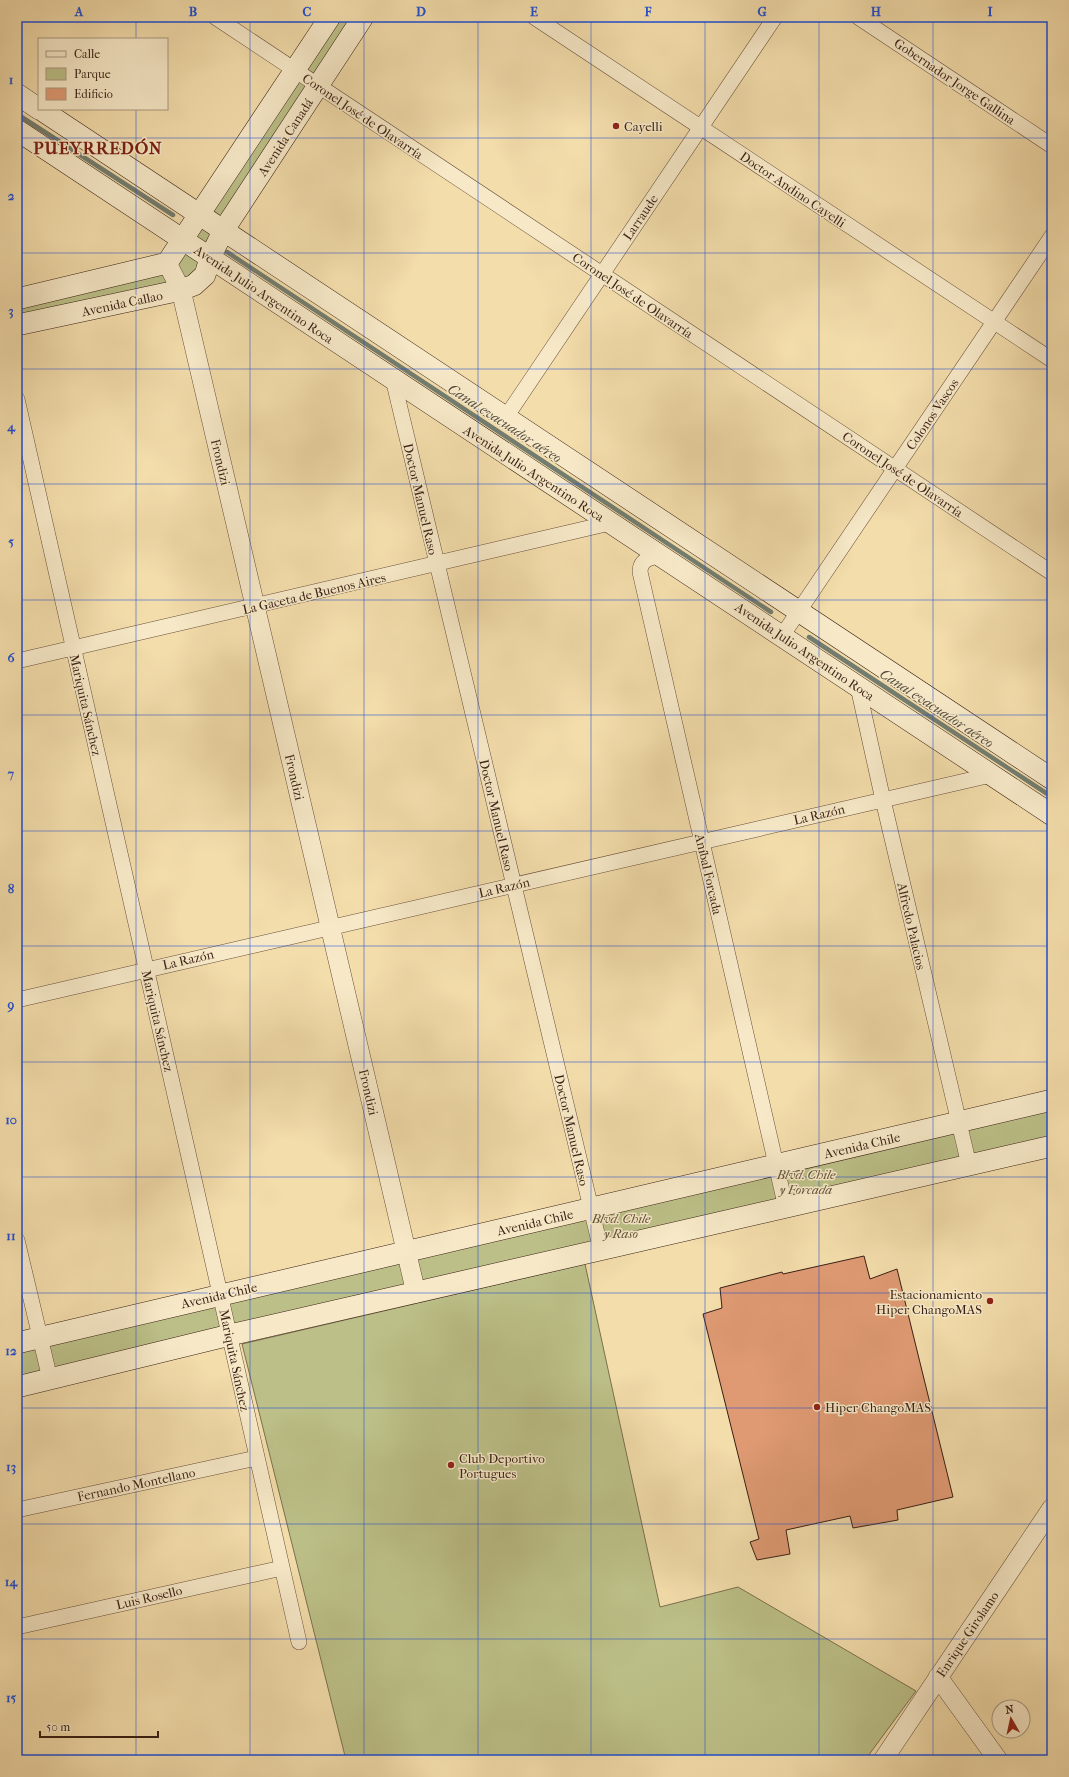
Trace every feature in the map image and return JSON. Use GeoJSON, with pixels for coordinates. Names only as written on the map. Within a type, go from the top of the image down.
{"type":"FeatureCollection","features":[{"type":"Feature","properties":{"kind":"main road"},"geometry":{"type":"LineString","coordinates":[[17,299],[167,263],[330,17]]}},
{"type":"Feature","properties":{"kind":"main road","name":"Avenida Canadá"},"geometry":{"type":"LineString","coordinates":[[210,258],[223,230],[363,17]]}},
{"type":"Feature","properties":{"kind":"main road"},"geometry":{"type":"LineString","coordinates":[[17,94],[38,108]]}},
{"type":"Feature","properties":{"kind":"main road"},"geometry":{"type":"LineString","coordinates":[[41,110],[1052,779]]}},
{"type":"Feature","properties":{"kind":"main road","name":"Avenida Julio Argentino Roca"},"geometry":{"type":"LineString","coordinates":[[17,130],[1052,815]]}},
{"type":"Feature","properties":{"kind":"main road","name":"Avenida Callao"},"geometry":{"type":"LineString","coordinates":[[17,325],[181,290],[194,285],[205,275],[210,258]]}},
{"type":"Feature","properties":{"kind":"main road","name":"Avenida Chile"},"geometry":{"type":"LineString","coordinates":[[17,1343],[220,1294],[591,1209],[1052,1100]]}},
{"type":"Feature","properties":{"kind":"main road"},"geometry":{"type":"LineString","coordinates":[[17,1387],[230,1335],[1052,1146]]}},
{"type":"Feature","properties":{"kind":"street","name":"Coronel José de Olavarría"},"geometry":{"type":"LineString","coordinates":[[214,17],[1052,573]]}},
{"type":"Feature","properties":{"kind":"street","name":"Doctor Andino Cayelli"},"geometry":{"type":"LineString","coordinates":[[534,17],[1052,360]]}},
{"type":"Feature","properties":{"kind":"street","name":"Larraude"},"geometry":{"type":"LineString","coordinates":[[506,417],[775,17]]}},
{"type":"Feature","properties":{"kind":"street","name":"Gobernador Jorge Gallina"},"geometry":{"type":"LineString","coordinates":[[858,17],[1052,146]]}},
{"type":"Feature","properties":{"kind":"street","name":"Colonos Vascos"},"geometry":{"type":"LineString","coordinates":[[782,636],[1052,236]]}},
{"type":"Feature","properties":{"kind":"street","name":"Frondizi"},"geometry":{"type":"LineString","coordinates":[[167,263],[181,290],[416,1293]]}},
{"type":"Feature","properties":{"kind":"street","name":"Doctor Manuel Raso"},"geometry":{"type":"LineString","coordinates":[[393,379],[601,1250]]}},
{"type":"Feature","properties":{"kind":"street","name":"Mariquita Sánchez"},"geometry":{"type":"LineString","coordinates":[[17,399],[230,1335],[256,1458],[299,1642]]}},
{"type":"Feature","properties":{"kind":"street","name":"La Gaceta de Buenos Aires"},"geometry":{"type":"LineString","coordinates":[[17,661],[610,523]]}},
{"type":"Feature","properties":{"kind":"street","name":"Aníbal Forcada"},"geometry":{"type":"LineString","coordinates":[[664,558],[654,557],[647,559],[641,566],[640,572],[786,1208]]}},
{"type":"Feature","properties":{"kind":"street","name":"Alfredo Palacios"},"geometry":{"type":"LineString","coordinates":[[858,687],[969,1166]]}},
{"type":"Feature","properties":{"kind":"street","name":"La Razón"},"geometry":{"type":"LineString","coordinates":[[17,1000],[146,968],[330,927],[991,774]]}},
{"type":"Feature","properties":{"kind":"street"},"geometry":{"type":"LineString","coordinates":[[17,1240],[50,1379]]}},
{"type":"Feature","properties":{"kind":"street","name":"Fernando Montellano"},"geometry":{"type":"LineString","coordinates":[[17,1510],[256,1458]]}},
{"type":"Feature","properties":{"kind":"street","name":"Enrique Girolamo"},"geometry":{"type":"LineString","coordinates":[[883,1760],[1052,1508]]}},
{"type":"Feature","properties":{"kind":"street","name":"Luis Rosello"},"geometry":{"type":"LineString","coordinates":[[17,1627],[282,1568]]}},
{"type":"Feature","properties":{"kind":"street"},"geometry":{"type":"LineString","coordinates":[[938,1677],[998,1760]]}},
{"type":"Feature","properties":{"kind":"green space"},"geometry":{"type":"Polygon","coordinates":[[[330,17],[363,17],[205,275],[17,325],[17,299],[167,263],[330,17]]]}},
{"type":"Feature","properties":{"kind":"green space"},"geometry":{"type":"Polygon","coordinates":[[[1052,1100],[1052,1146],[17,1387],[17,1343],[1052,1100]]]}},
{"type":"Feature","properties":{"kind":"green space","name":"Club Deportivo Portugues"},"geometry":{"type":"Polygon","coordinates":[[[585,1264],[660,1607],[738,1587],[916,1691],[865,1760],[346,1760],[242,1344],[585,1264]]]}},
{"type":"Feature","properties":{"kind":"building"},"geometry":{"type":"Polygon","coordinates":[[[864,1256],[870,1279],[897,1269],[953,1497],[897,1510],[898,1520],[853,1528],[850,1516],[786,1530],[790,1554],[757,1560],[750,1542],[759,1539],[703,1314],[722,1308],[720,1288],[782,1272],[783,1274],[864,1256]]]}},
{"type":"Feature","properties":{"kind":"waterway","name":"Canal evacuador aéreo"},"geometry":{"type":"LineString","coordinates":[[17,114],[173,215]]}},
{"type":"Feature","properties":{"kind":"waterway","name":"Canal evacuador aéreo"},"geometry":{"type":"LineString","coordinates":[[227,252],[771,612]]}},
{"type":"Feature","properties":{"kind":"waterway","name":"Canal evacuador aéreo"},"geometry":{"type":"LineString","coordinates":[[809,637],[1052,797]]}},
{"type":"Feature","properties":{"kind":"place","name":"Cayelli"},"geometry":{"type":"Point","coordinates":[616,126]}},
{"type":"Feature","properties":{"kind":"place","name":"Estacionamiento Hiper ChangoMAS"},"geometry":{"type":"Point","coordinates":[990,1301]}},
{"type":"Feature","properties":{"kind":"place","name":"Hiper ChangoMAS"},"geometry":{"type":"Point","coordinates":[817,1407]}},
{"type":"Feature","properties":{"kind":"place","name":"Club Deportivo Portugues"},"geometry":{"type":"Point","coordinates":[451,1465]}},
{"type":"Feature","properties":{"kind":"district","name":"PUEYRREDÓN"},"geometry":{"type":"Point","coordinates":[98,148]}},
{"type":"Feature","properties":{"kind":"park label","name":"Blvd. Chile y Forcada"},"geometry":{"type":"Point","coordinates":[806,1182]}},
{"type":"Feature","properties":{"kind":"park label","name":"Blvd. Chile y Raso"},"geometry":{"type":"Point","coordinates":[621,1226]}}]}
